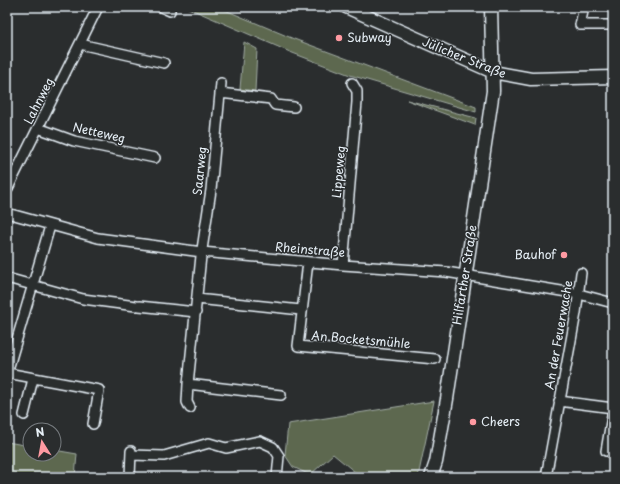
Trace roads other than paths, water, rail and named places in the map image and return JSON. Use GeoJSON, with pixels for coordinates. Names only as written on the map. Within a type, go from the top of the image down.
{"type":"FeatureCollection","features":[{"type":"Feature","properties":{"kind":"main road","name":"Jülicher Straße"},"geometry":{"type":"LineString","coordinates":[[346,7],[494,72],[531,79],[613,77]]}},
{"type":"Feature","properties":{"kind":"main road","name":"Hilfarther Straße"},"geometry":{"type":"LineString","coordinates":[[431,477],[436,462],[445,407],[493,91],[494,72],[491,7]]}},
{"type":"Feature","properties":{"kind":"street","name":"Lahnweg"},"geometry":{"type":"LineString","coordinates":[[7,190],[98,7]]}},
{"type":"Feature","properties":{"kind":"street"},"geometry":{"type":"LineString","coordinates":[[161,7],[170,11]]}},
{"type":"Feature","properties":{"kind":"street"},"geometry":{"type":"LineString","coordinates":[[584,7],[580,25],[613,25]]}},
{"type":"Feature","properties":{"kind":"street"},"geometry":{"type":"LineString","coordinates":[[80,44],[164,63]]}},
{"type":"Feature","properties":{"kind":"street","name":"Saarweg"},"geometry":{"type":"LineString","coordinates":[[202,252],[211,190],[221,83]]}},
{"type":"Feature","properties":{"kind":"street","name":"Lippeweg"},"geometry":{"type":"LineString","coordinates":[[343,265],[358,91],[352,83]]}},
{"type":"Feature","properties":{"kind":"street"},"geometry":{"type":"LineString","coordinates":[[220,93],[271,99],[275,105],[294,108]]}},
{"type":"Feature","properties":{"kind":"street","name":"Netteweg"},"geometry":{"type":"LineString","coordinates":[[38,128],[74,140],[155,158]]}},
{"type":"Feature","properties":{"kind":"street","name":"Rheinstraße"},"geometry":{"type":"LineString","coordinates":[[7,212],[50,226],[98,238],[202,252],[343,265],[465,274],[579,294],[613,303]]}},
{"type":"Feature","properties":{"kind":"street"},"geometry":{"type":"LineString","coordinates":[[50,226],[7,373],[99,390],[93,424]]}},
{"type":"Feature","properties":{"kind":"street"},"geometry":{"type":"LineString","coordinates":[[190,408],[187,402],[188,384],[202,252]]}},
{"type":"Feature","properties":{"kind":"street","name":"An Bocketsmühle"},"geometry":{"type":"LineString","coordinates":[[308,262],[301,310],[298,346],[435,359]]}},
{"type":"Feature","properties":{"kind":"street","name":"An der Feuerwache"},"geometry":{"type":"LineString","coordinates":[[546,477],[579,294],[581,273]]}},
{"type":"Feature","properties":{"kind":"street"},"geometry":{"type":"LineString","coordinates":[[7,278],[83,299],[196,312]]}},
{"type":"Feature","properties":{"kind":"street"},"geometry":{"type":"LineString","coordinates":[[197,299],[301,310]]}},
{"type":"Feature","properties":{"kind":"street"},"geometry":{"type":"LineString","coordinates":[[24,415],[33,379]]}},
{"type":"Feature","properties":{"kind":"street"},"geometry":{"type":"LineString","coordinates":[[188,384],[281,394]]}},
{"type":"Feature","properties":{"kind":"street","name":"An der Feuerwache"},"geometry":{"type":"LineString","coordinates":[[559,401],[613,409],[606,451]]}},
{"type":"Feature","properties":{"kind":"street"},"geometry":{"type":"LineString","coordinates":[[130,477],[131,453],[164,456],[210,443],[226,448],[260,441],[272,447],[280,456],[277,477]]}},
{"type":"Feature","properties":{"kind":"place","name":"Subway"},"geometry":{"type":"Point","coordinates":[339,38]}},
{"type":"Feature","properties":{"kind":"place","name":"Bauhof"},"geometry":{"type":"Point","coordinates":[564,255]}},
{"type":"Feature","properties":{"kind":"place","name":"Cheers"},"geometry":{"type":"Point","coordinates":[473,422]}}]}
